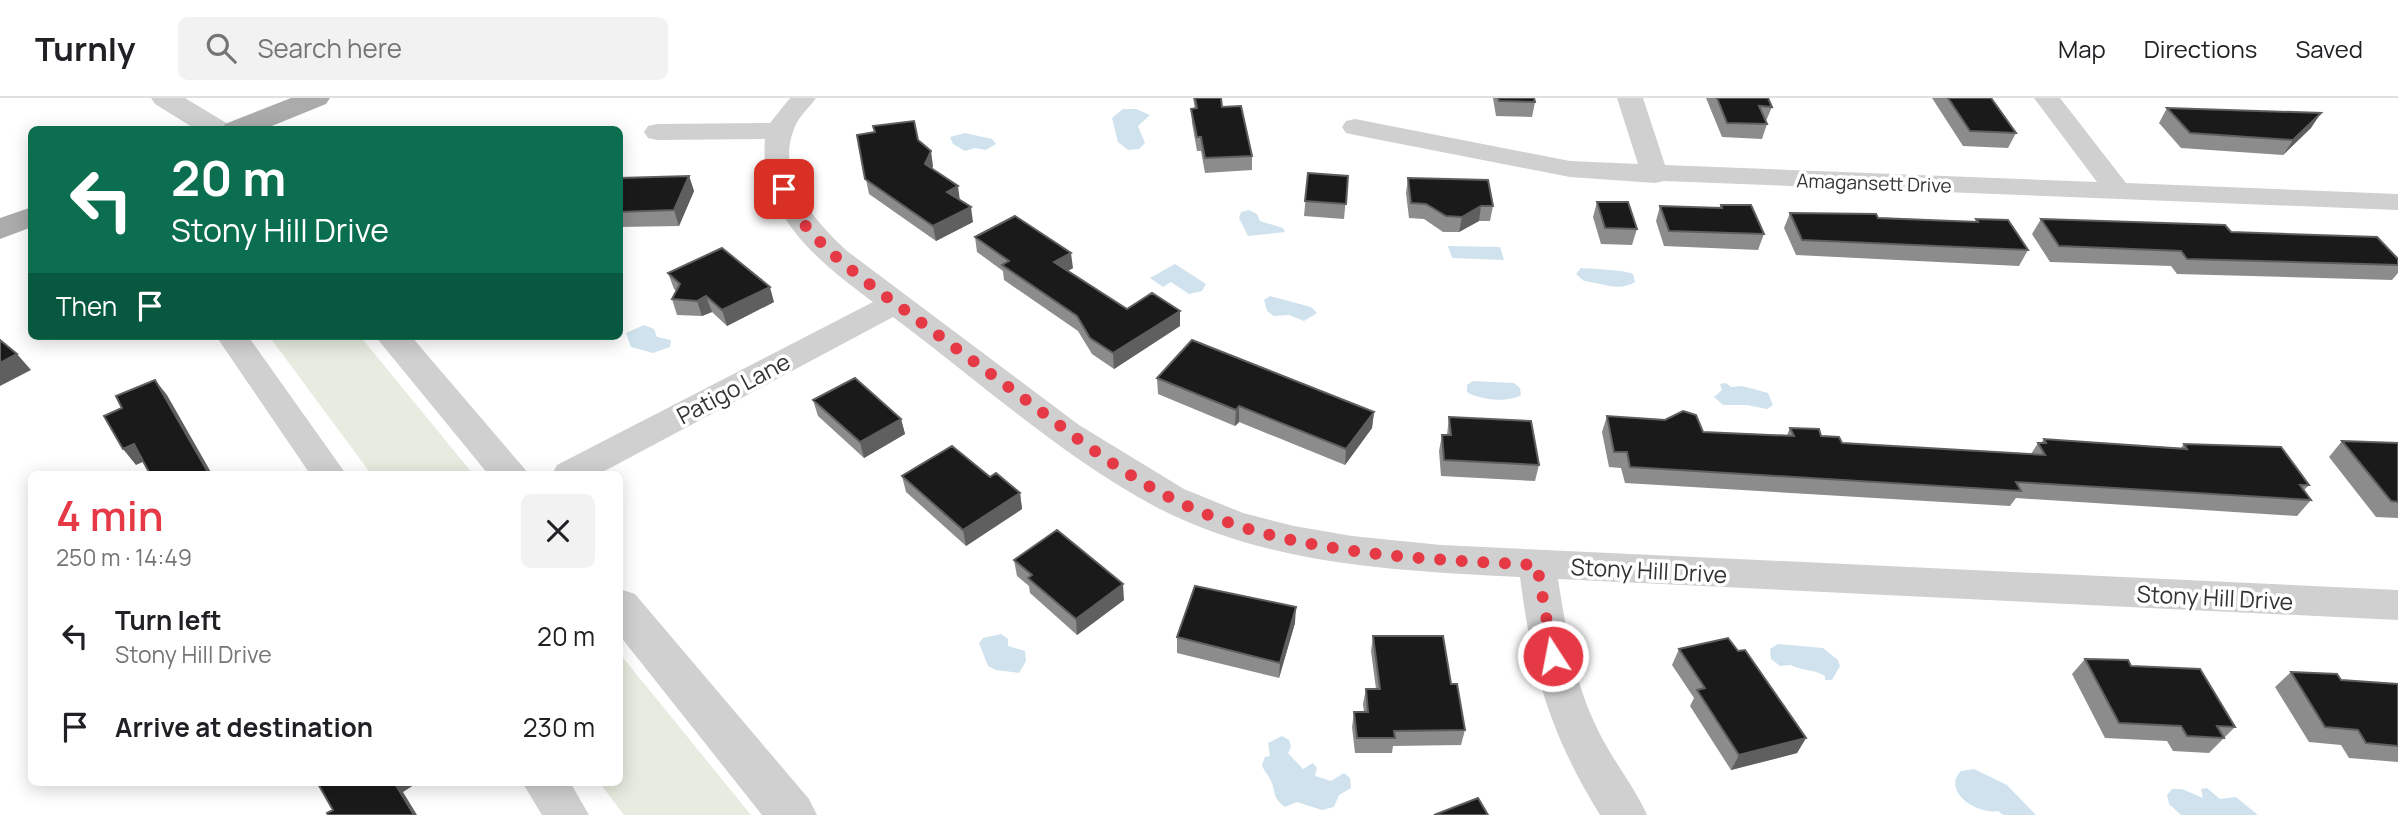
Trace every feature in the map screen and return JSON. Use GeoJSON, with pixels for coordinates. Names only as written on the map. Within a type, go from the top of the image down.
{"type":"FeatureCollection","features":[{"type":"Feature","properties":{"kind":"main road"},"geometry":{"type":"LineString","coordinates":[[246,126],[316,98]]}},
{"type":"Feature","properties":{"kind":"main road"},"geometry":{"type":"LineString","coordinates":[[0,229],[28,218]]}},
{"type":"Feature","properties":{"kind":"street"},"geometry":{"type":"LineString","coordinates":[[165,98],[211,126]]}},
{"type":"Feature","properties":{"kind":"street"},"geometry":{"type":"LineString","coordinates":[[657,132],[779,131],[803,98]]}},
{"type":"Feature","properties":{"kind":"street"},"geometry":{"type":"LineString","coordinates":[[1630,98],[1655,174]]}},
{"type":"Feature","properties":{"kind":"street"},"geometry":{"type":"LineString","coordinates":[[2047,98],[2119,192]]}},
{"type":"Feature","properties":{"kind":"street","name":"Amagansett Drive"},"geometry":{"type":"LineString","coordinates":[[1355,127],[1423,136],[1506,158],[1570,169],[2398,202]]}},
{"type":"Feature","properties":{"kind":"street","name":"Stony Hill Drive"},"geometry":{"type":"LineString","coordinates":[[779,131],[784,189],[805,227],[896,303],[1110,463],[1163,494],[1209,515],[1268,534],[1323,546],[1394,556],[1537,565],[2398,605]]}},
{"type":"Feature","properties":{"kind":"street","name":"Patigo Lane"},"geometry":{"type":"LineString","coordinates":[[576,471],[896,303]]}},
{"type":"Feature","properties":{"kind":"street"},"geometry":{"type":"LineString","coordinates":[[235,340],[326,471]]}},
{"type":"Feature","properties":{"kind":"street"},"geometry":{"type":"LineString","coordinates":[[395,340],[507,471]]}},
{"type":"Feature","properties":{"kind":"street"},"geometry":{"type":"LineString","coordinates":[[1537,565],[1558,682],[1572,719],[1625,815]]}},
{"type":"Feature","properties":{"kind":"street"},"geometry":{"type":"LineString","coordinates":[[623,610],[792,815]]}},
{"type":"Feature","properties":{"kind":"street"},"geometry":{"type":"LineString","coordinates":[[547,786],[567,815]]}},
{"type":"Feature","properties":{"kind":"shaded area"},"geometry":{"type":"Polygon","coordinates":[[[272,340],[363,340],[471,471],[369,471],[272,340]]]}},
{"type":"Feature","properties":{"kind":"shaded area"},"geometry":{"type":"Polygon","coordinates":[[[623,658],[751,815],[624,815],[602,786],[623,786],[623,658]]]}},
{"type":"Feature","properties":{"kind":"water"},"geometry":{"type":"Polygon","coordinates":[[[1123,109],[1136,109],[1150,115],[1138,126],[1145,143],[1139,149],[1128,150],[1118,142],[1112,118],[1123,109]]]}},
{"type":"Feature","properties":{"kind":"water"},"geometry":{"type":"Polygon","coordinates":[[[965,133],[992,139],[996,144],[986,150],[975,148],[965,151],[953,144],[950,137],[965,133]]]}},
{"type":"Feature","properties":{"kind":"water"},"geometry":{"type":"Polygon","coordinates":[[[1249,210],[1257,214],[1260,221],[1283,228],[1285,232],[1248,236],[1239,218],[1241,212],[1249,210]]]}},
{"type":"Feature","properties":{"kind":"water"},"geometry":{"type":"Polygon","coordinates":[[[1448,246],[1500,247],[1504,260],[1452,258],[1448,246]]]}},
{"type":"Feature","properties":{"kind":"water"},"geometry":{"type":"Polygon","coordinates":[[[1175,264],[1206,284],[1202,291],[1189,294],[1171,282],[1163,287],[1150,278],[1175,264]]]}},
{"type":"Feature","properties":{"kind":"water"},"geometry":{"type":"Polygon","coordinates":[[[1581,268],[1633,274],[1635,282],[1617,287],[1584,281],[1576,274],[1581,268]]]}},
{"type":"Feature","properties":{"kind":"water"},"geometry":{"type":"Polygon","coordinates":[[[1270,296],[1311,307],[1317,313],[1304,321],[1289,315],[1274,316],[1267,311],[1264,300],[1270,296]]]}},
{"type":"Feature","properties":{"kind":"water"},"geometry":{"type":"Polygon","coordinates":[[[644,325],[654,329],[657,337],[671,340],[670,347],[653,353],[631,347],[626,333],[644,325]]]}},
{"type":"Feature","properties":{"kind":"water"},"geometry":{"type":"Polygon","coordinates":[[[1473,381],[1514,383],[1520,388],[1521,395],[1501,400],[1479,397],[1467,392],[1467,385],[1473,381]]]}},
{"type":"Feature","properties":{"kind":"water"},"geometry":{"type":"Polygon","coordinates":[[[1726,383],[1731,387],[1742,386],[1768,393],[1773,405],[1767,409],[1747,405],[1723,405],[1714,397],[1722,390],[1720,384],[1726,383]]]}},
{"type":"Feature","properties":{"kind":"water"},"geometry":{"type":"Polygon","coordinates":[[[1001,634],[1008,639],[1008,646],[1025,651],[1026,661],[1019,673],[996,670],[988,666],[979,643],[983,638],[1001,634]]]}},
{"type":"Feature","properties":{"kind":"water"},"geometry":{"type":"Polygon","coordinates":[[[1778,644],[1823,648],[1838,660],[1840,666],[1832,680],[1825,680],[1825,676],[1817,672],[1791,665],[1780,666],[1771,659],[1770,649],[1778,644]]]}},
{"type":"Feature","properties":{"kind":"water"},"geometry":{"type":"Polygon","coordinates":[[[1282,736],[1289,740],[1291,747],[1288,753],[1303,769],[1313,763],[1317,768],[1315,776],[1331,781],[1344,773],[1350,778],[1351,788],[1339,795],[1334,807],[1322,810],[1297,802],[1285,807],[1278,800],[1262,765],[1265,757],[1270,756],[1268,743],[1282,736]]]}},
{"type":"Feature","properties":{"kind":"water"},"geometry":{"type":"Polygon","coordinates":[[[1974,769],[2007,785],[2036,815],[2003,815],[1998,811],[1981,809],[1964,800],[1958,794],[1956,779],[1961,771],[1974,769]]]}},
{"type":"Feature","properties":{"kind":"water"},"geometry":{"type":"Polygon","coordinates":[[[2207,788],[2220,799],[2236,797],[2258,815],[2181,815],[2169,804],[2167,795],[2172,789],[2182,789],[2203,798],[2201,789],[2207,788]]]}},
{"type":"Feature","properties":{"kind":"building"},"geometry":{"type":"Polygon","coordinates":[[[1195,98],[1221,98],[1222,107],[1241,106],[1252,156],[1205,158],[1191,109],[1197,108],[1195,98]]]}},
{"type":"Feature","properties":{"kind":"building"},"geometry":{"type":"Polygon","coordinates":[[[1498,98],[1534,98],[1535,102],[1499,101],[1498,98]]]}},
{"type":"Feature","properties":{"kind":"building"},"geometry":{"type":"Polygon","coordinates":[[[1717,98],[1768,98],[1772,107],[1759,106],[1767,124],[1727,123],[1717,98]]]}},
{"type":"Feature","properties":{"kind":"building"},"geometry":{"type":"Polygon","coordinates":[[[1948,98],[1991,98],[2016,133],[1970,131],[1948,98]]]}},
{"type":"Feature","properties":{"kind":"building"},"geometry":{"type":"Polygon","coordinates":[[[2167,108],[2321,113],[2293,140],[2190,133],[2167,108]]]}},
{"type":"Feature","properties":{"kind":"building"},"geometry":{"type":"Polygon","coordinates":[[[914,121],[918,140],[931,151],[925,164],[958,186],[947,192],[971,207],[933,226],[865,179],[857,135],[875,132],[873,126],[914,121]]]}},
{"type":"Feature","properties":{"kind":"building"},"geometry":{"type":"Polygon","coordinates":[[[1308,173],[1348,176],[1346,204],[1305,201],[1308,173]]]}},
{"type":"Feature","properties":{"kind":"building"},"geometry":{"type":"Polygon","coordinates":[[[689,176],[674,210],[623,212],[623,178],[689,176]]]}},
{"type":"Feature","properties":{"kind":"building"},"geometry":{"type":"Polygon","coordinates":[[[1408,178],[1488,180],[1493,206],[1481,206],[1462,217],[1446,216],[1426,204],[1411,203],[1408,178]]]}},
{"type":"Feature","properties":{"kind":"building"},"geometry":{"type":"Polygon","coordinates":[[[1597,202],[1628,202],[1637,229],[1605,228],[1597,202]]]}},
{"type":"Feature","properties":{"kind":"building"},"geometry":{"type":"Polygon","coordinates":[[[1721,205],[1751,205],[1764,234],[1669,231],[1660,206],[1722,208],[1721,205]]]}},
{"type":"Feature","properties":{"kind":"building"},"geometry":{"type":"Polygon","coordinates":[[[1790,213],[1876,214],[1878,218],[1978,222],[1976,219],[2008,220],[2028,250],[1802,240],[1790,213]]]}},
{"type":"Feature","properties":{"kind":"building"},"geometry":{"type":"Polygon","coordinates":[[[1015,216],[1071,253],[1054,262],[1127,309],[1152,293],[1180,311],[1113,353],[1090,338],[1077,316],[1002,265],[1009,261],[975,237],[1015,216]]]}},
{"type":"Feature","properties":{"kind":"building"},"geometry":{"type":"Polygon","coordinates":[[[2041,219],[2225,225],[2231,232],[2377,237],[2398,259],[2398,265],[2187,259],[2181,251],[2059,246],[2041,219]]]}},
{"type":"Feature","properties":{"kind":"building"},"geometry":{"type":"Polygon","coordinates":[[[722,248],[770,287],[722,310],[706,296],[697,301],[672,299],[680,284],[668,273],[722,248]]]}},
{"type":"Feature","properties":{"kind":"building"},"geometry":{"type":"Polygon","coordinates":[[[0,340],[17,354],[0,363],[0,340]]]}},
{"type":"Feature","properties":{"kind":"building"},"geometry":{"type":"Polygon","coordinates":[[[1192,340],[1374,412],[1346,449],[1239,406],[1236,410],[1157,378],[1192,340]]]}},
{"type":"Feature","properties":{"kind":"building"},"geometry":{"type":"Polygon","coordinates":[[[855,378],[901,419],[860,442],[813,400],[855,378]]]}},
{"type":"Feature","properties":{"kind":"building"},"geometry":{"type":"Polygon","coordinates":[[[155,380],[207,471],[148,471],[134,444],[123,449],[104,416],[122,408],[116,396],[155,380]]]}},
{"type":"Feature","properties":{"kind":"building"},"geometry":{"type":"Polygon","coordinates":[[[1683,411],[1696,415],[1703,432],[1794,436],[1790,428],[1819,429],[1821,436],[1839,437],[1842,443],[2045,455],[2038,443],[2046,443],[2044,439],[2187,449],[2184,444],[2281,447],[2309,485],[2300,485],[2311,500],[2016,482],[2021,491],[1630,467],[1627,452],[1614,452],[1607,416],[1665,420],[1683,411]]]}},
{"type":"Feature","properties":{"kind":"building"},"geometry":{"type":"Polygon","coordinates":[[[1449,417],[1531,421],[1539,465],[1444,460],[1442,435],[1451,435],[1449,417]]]}},
{"type":"Feature","properties":{"kind":"building"},"geometry":{"type":"Polygon","coordinates":[[[2342,441],[2398,443],[2398,502],[2391,501],[2342,441]]]}},
{"type":"Feature","properties":{"kind":"building"},"geometry":{"type":"Polygon","coordinates":[[[952,446],[990,477],[996,473],[1020,493],[963,530],[902,476],[952,446]]]}},
{"type":"Feature","properties":{"kind":"building"},"geometry":{"type":"Polygon","coordinates":[[[1057,530],[1123,584],[1076,619],[1028,578],[1032,575],[1014,560],[1057,530]]]}},
{"type":"Feature","properties":{"kind":"building"},"geometry":{"type":"Polygon","coordinates":[[[1195,586],[1296,607],[1280,663],[1177,637],[1195,586]]]}},
{"type":"Feature","properties":{"kind":"building"},"geometry":{"type":"Polygon","coordinates":[[[1373,636],[1443,636],[1451,684],[1457,684],[1465,730],[1394,731],[1395,738],[1357,738],[1354,712],[1368,712],[1366,689],[1380,689],[1373,636]]]}},
{"type":"Feature","properties":{"kind":"building"},"geometry":{"type":"Polygon","coordinates":[[[1728,638],[1738,651],[1745,650],[1806,738],[1739,755],[1697,690],[1705,688],[1679,649],[1728,638]]]}},
{"type":"Feature","properties":{"kind":"building"},"geometry":{"type":"Polygon","coordinates":[[[2085,659],[2128,660],[2131,666],[2200,669],[2235,727],[2217,726],[2224,738],[2187,736],[2181,726],[2119,723],[2085,659]]]}},
{"type":"Feature","properties":{"kind":"building"},"geometry":{"type":"Polygon","coordinates":[[[2291,672],[2337,674],[2341,680],[2398,684],[2398,746],[2366,743],[2358,730],[2325,727],[2291,672]]]}},
{"type":"Feature","properties":{"kind":"building"},"geometry":{"type":"Polygon","coordinates":[[[319,786],[396,786],[414,815],[328,815],[327,813],[333,810],[319,786]]]}},
{"type":"Feature","properties":{"kind":"building"},"geometry":{"type":"Polygon","coordinates":[[[1478,798],[1488,815],[1434,815],[1478,798]]]}},
{"type":"Feature","properties":{"kind":"route"},"geometry":{"type":"LineString","coordinates":[[784,189],[791,206],[813,236],[896,303],[1110,463],[1163,494],[1209,515],[1268,534],[1320,545],[1394,556],[1537,565],[1553,656]]}}]}
